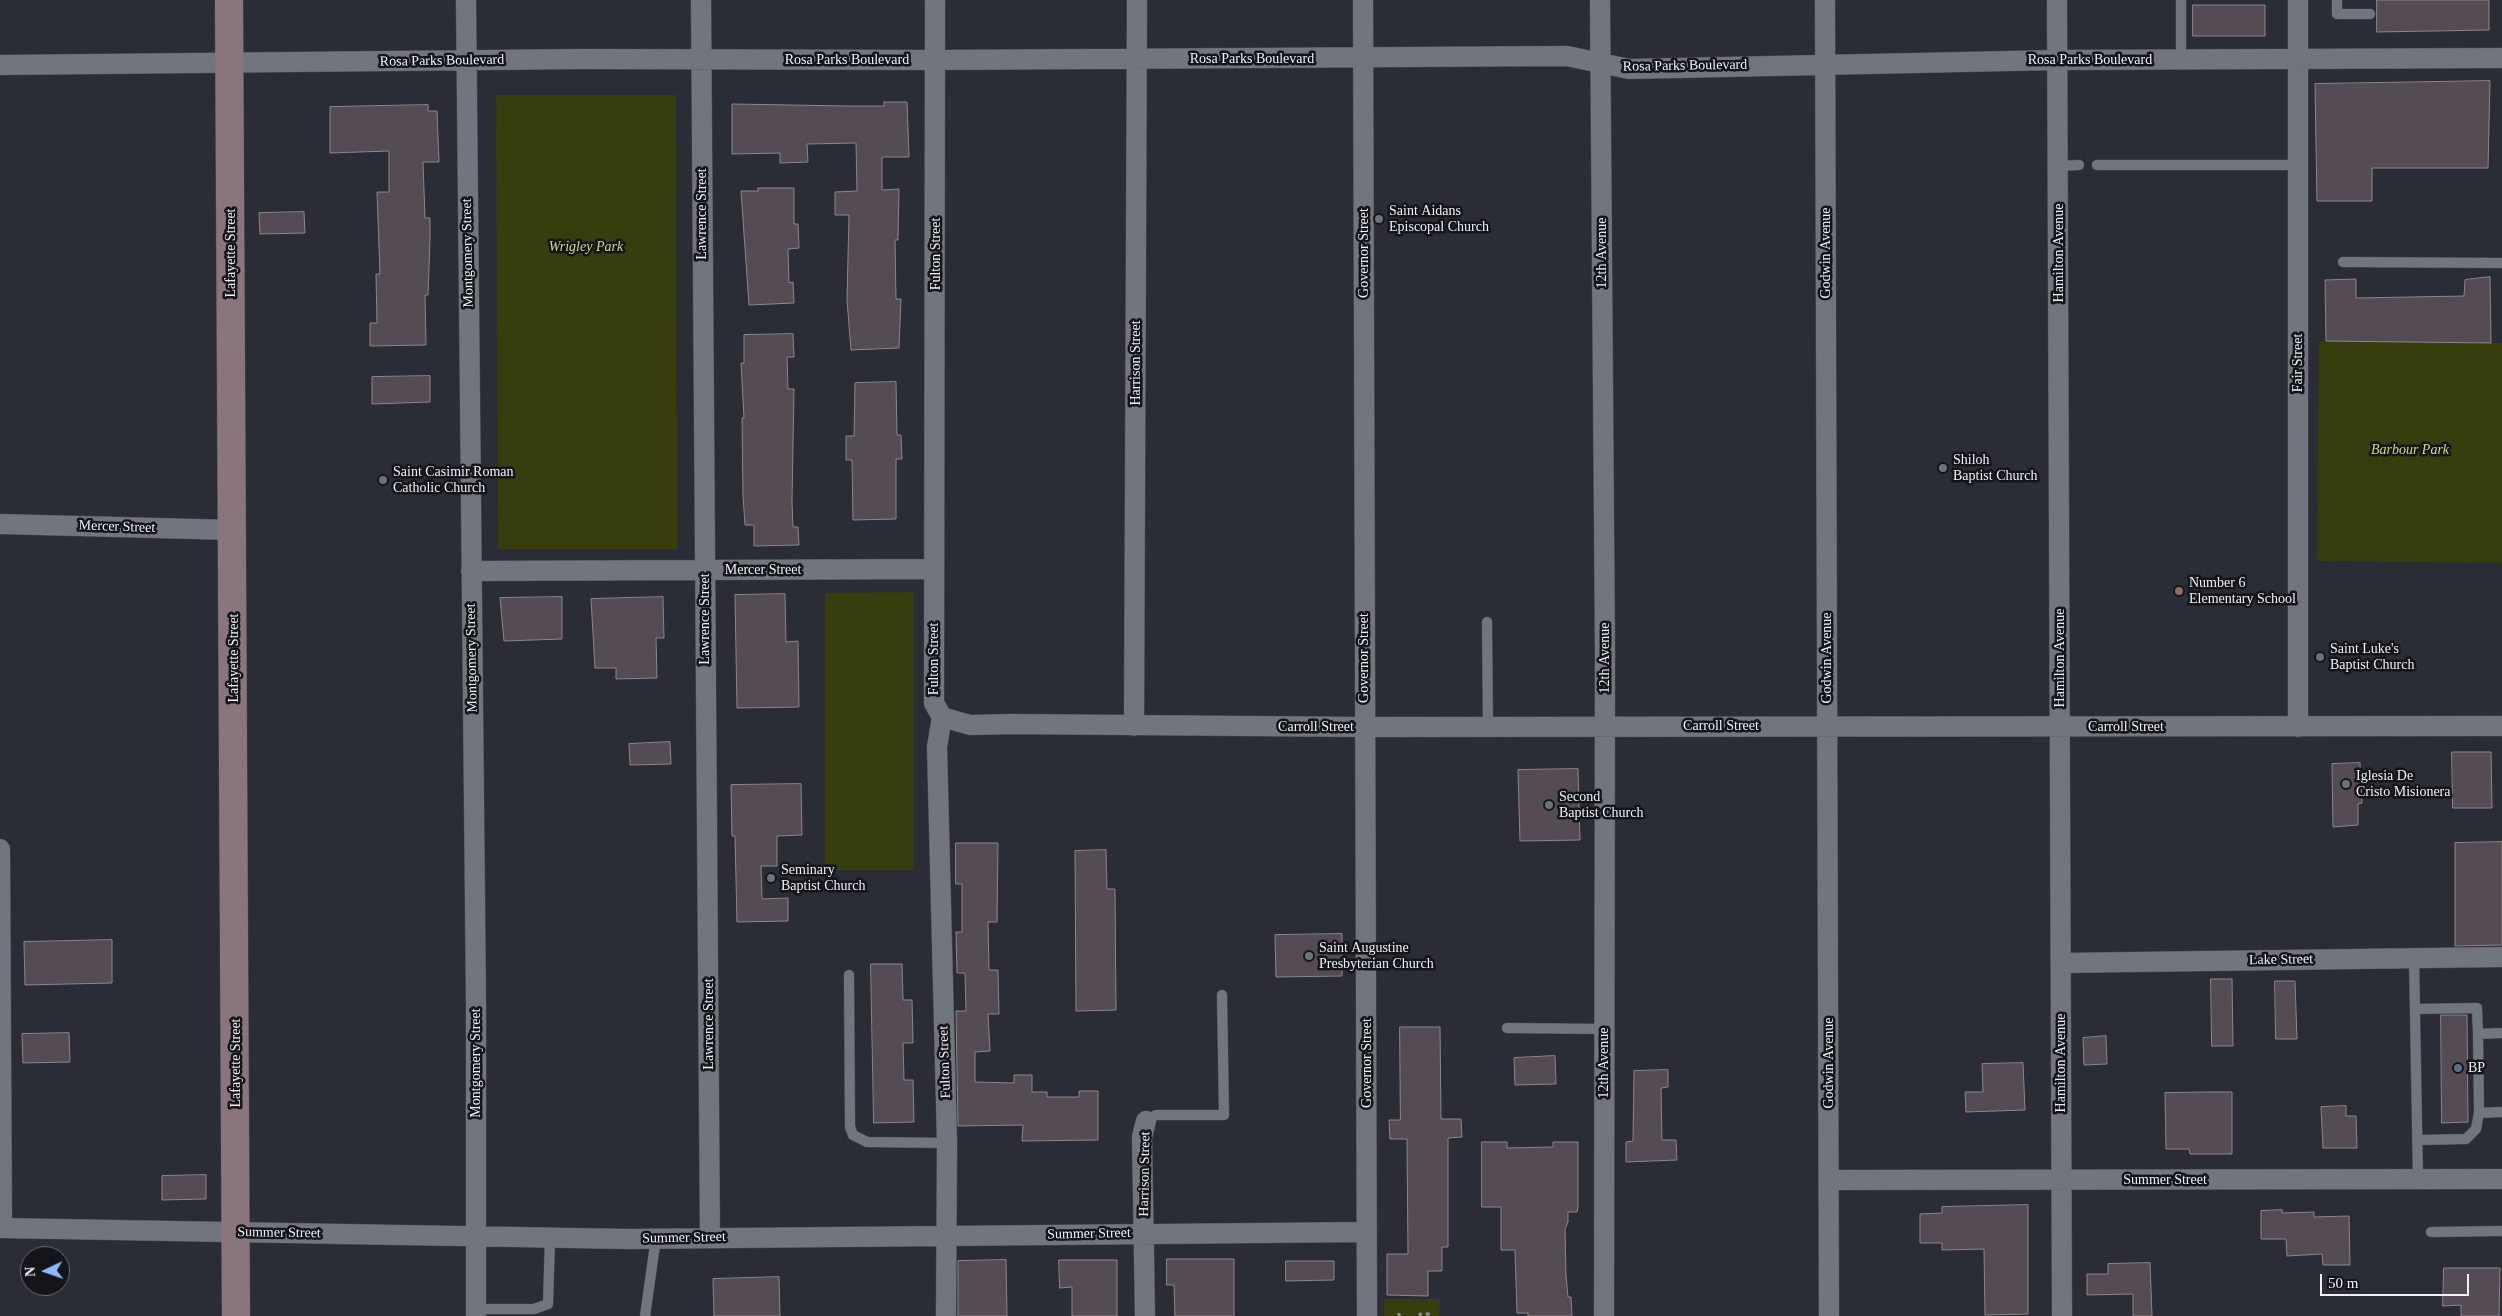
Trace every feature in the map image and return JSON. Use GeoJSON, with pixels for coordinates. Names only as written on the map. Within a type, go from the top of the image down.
{"type":"FeatureCollection","features":[{"type":"Feature","properties":{"kind":"main road","name":"Lafayette Street"},"geometry":{"type":"LineString","coordinates":[[229,0],[236,1316]]}},
{"type":"Feature","properties":{"kind":"street","name":"Montgomery Street"},"geometry":{"type":"LineString","coordinates":[[466,0],[476,1003],[476,1313]]}},
{"type":"Feature","properties":{"kind":"street","name":"Lawrence Street"},"geometry":{"type":"LineString","coordinates":[[700,0],[710,1238]]}},
{"type":"Feature","properties":{"kind":"street","name":"Fulton Street"},"geometry":{"type":"LineString","coordinates":[[935,0],[934,703],[942,717],[937,747],[947,1143],[946,1316]]}},
{"type":"Feature","properties":{"kind":"street","name":"Harrison Street"},"geometry":{"type":"LineString","coordinates":[[1134,726],[1137,0]]}},
{"type":"Feature","properties":{"kind":"street","name":"Governor Street"},"geometry":{"type":"LineString","coordinates":[[1363,0],[1367,1316]]}},
{"type":"Feature","properties":{"kind":"street","name":"12th Avenue"},"geometry":{"type":"LineString","coordinates":[[1600,0],[1604,726],[1604,1316]]}},
{"type":"Feature","properties":{"kind":"street","name":"Godwin Avenue"},"geometry":{"type":"LineString","coordinates":[[1825,0],[1829,1316]]}},
{"type":"Feature","properties":{"kind":"street","name":"Hamilton Avenue"},"geometry":{"type":"LineString","coordinates":[[2057,0],[2062,1316]]}},
{"type":"Feature","properties":{"kind":"street","name":"Fair Street"},"geometry":{"type":"LineString","coordinates":[[2298,0],[2298,727]]}},
{"type":"Feature","properties":{"kind":"street","name":"Rosa Parks Boulevard"},"geometry":{"type":"LineString","coordinates":[[0,65],[466,60],[1138,60],[1568,56],[1629,69],[1826,63],[2057,60],[2502,58]]}},
{"type":"Feature","properties":{"kind":"street","name":"Mercer Street"},"geometry":{"type":"LineString","coordinates":[[0,524],[233,530]]}},
{"type":"Feature","properties":{"kind":"street","name":"Mercer Street"},"geometry":{"type":"LineString","coordinates":[[471,571],[934,569]]}},
{"type":"Feature","properties":{"kind":"street","name":"Carroll Street"},"geometry":{"type":"LineString","coordinates":[[942,717],[970,726],[1010,724],[1364,727],[2502,726]]}},
{"type":"Feature","properties":{"kind":"street"},"geometry":{"type":"LineString","coordinates":[[0,849],[1,1228]]}},
{"type":"Feature","properties":{"kind":"street","name":"Lake Street"},"geometry":{"type":"LineString","coordinates":[[2061,963],[2502,956]]}},
{"type":"Feature","properties":{"kind":"street","name":"Harrison Street"},"geometry":{"type":"LineString","coordinates":[[1145,1316],[1142,1137],[1146,1121]]}},
{"type":"Feature","properties":{"kind":"street","name":"Summer Street"},"geometry":{"type":"LineString","coordinates":[[1829,1180],[2502,1179]]}},
{"type":"Feature","properties":{"kind":"street","name":"Summer Street"},"geometry":{"type":"LineString","coordinates":[[1,1228],[656,1238],[1367,1232]]}},
{"type":"Feature","properties":{"kind":"lane"},"geometry":{"type":"LineString","coordinates":[[2181,0],[2181,60]]}},
{"type":"Feature","properties":{"kind":"lane"},"geometry":{"type":"LineString","coordinates":[[2337,0],[2337,14],[2370,14]]}},
{"type":"Feature","properties":{"kind":"lane"},"geometry":{"type":"LineString","coordinates":[[2058,166],[2079,165]]}},
{"type":"Feature","properties":{"kind":"lane"},"geometry":{"type":"LineString","coordinates":[[2097,166],[2298,165]]}},
{"type":"Feature","properties":{"kind":"lane"},"geometry":{"type":"LineString","coordinates":[[2343,262],[2502,263]]}},
{"type":"Feature","properties":{"kind":"lane"},"geometry":{"type":"LineString","coordinates":[[1487,622],[1488,727]]}},
{"type":"Feature","properties":{"kind":"lane"},"geometry":{"type":"LineString","coordinates":[[2414,958],[2418,1179]]}},
{"type":"Feature","properties":{"kind":"lane"},"geometry":{"type":"LineString","coordinates":[[849,976],[850,1127],[852,1135],[867,1142],[947,1143]]}},
{"type":"Feature","properties":{"kind":"lane"},"geometry":{"type":"LineString","coordinates":[[1146,1121],[1156,1115],[1224,1114],[1222,995]]}},
{"type":"Feature","properties":{"kind":"lane"},"geometry":{"type":"LineString","coordinates":[[2415,1009],[2477,1008],[2478,1034],[2479,1113],[2476,1129],[2466,1139],[2417,1140]]}},
{"type":"Feature","properties":{"kind":"lane"},"geometry":{"type":"LineString","coordinates":[[1507,1028],[1604,1029]]}},
{"type":"Feature","properties":{"kind":"lane"},"geometry":{"type":"LineString","coordinates":[[2478,1034],[2502,1033]]}},
{"type":"Feature","properties":{"kind":"lane"},"geometry":{"type":"LineString","coordinates":[[2479,1113],[2502,1112]]}},
{"type":"Feature","properties":{"kind":"lane"},"geometry":{"type":"LineString","coordinates":[[2431,1232],[2502,1231]]}},
{"type":"Feature","properties":{"kind":"lane"},"geometry":{"type":"LineString","coordinates":[[476,1313],[534,1309],[548,1304],[550,1237]]}},
{"type":"Feature","properties":{"kind":"lane"},"geometry":{"type":"LineString","coordinates":[[645,1316],[656,1238]]}},
{"type":"Feature","properties":{"kind":"path"},"geometry":{"type":"LineString","coordinates":[[1420,1316],[1420,1314],[1430,1314],[1430,1316]]}},
{"type":"Feature","properties":{"kind":"green space","name":"Wrigley Park"},"geometry":{"type":"Polygon","coordinates":[[[496,95],[676,95],[677,549],[498,549],[496,95]]]}},
{"type":"Feature","properties":{"kind":"green space","name":"Barbour Park"},"geometry":{"type":"Polygon","coordinates":[[[2319,341],[2502,343],[2502,563],[2317,561],[2319,341]]]}},
{"type":"Feature","properties":{"kind":"green space"},"geometry":{"type":"Polygon","coordinates":[[[914,592],[914,870],[825,870],[825,593],[914,592]]]}},
{"type":"Feature","properties":{"kind":"green space"},"geometry":{"type":"Polygon","coordinates":[[[1384,1299],[1440,1299],[1439,1316],[1384,1316],[1384,1299]]]}},
{"type":"Feature","properties":{"kind":"building"},"geometry":{"type":"Polygon","coordinates":[[[2377,0],[2489,0],[2489,30],[2377,32],[2377,0]]]}},
{"type":"Feature","properties":{"kind":"building"},"geometry":{"type":"Polygon","coordinates":[[[2193,5],[2265,5],[2265,36],[2193,36],[2193,5]]]}},
{"type":"Feature","properties":{"kind":"building"},"geometry":{"type":"Polygon","coordinates":[[[2490,81],[2488,168],[2372,168],[2372,201],[2317,201],[2315,84],[2490,81]]]}},
{"type":"Feature","properties":{"kind":"building"},"geometry":{"type":"Polygon","coordinates":[[[884,102],[907,102],[909,157],[882,157],[882,190],[899,189],[898,240],[895,240],[896,299],[901,299],[899,348],[851,350],[847,300],[849,215],[835,215],[835,192],[857,191],[856,143],[807,144],[808,162],[780,163],[780,153],[732,154],[732,104],[884,106],[884,102]]]}},
{"type":"Feature","properties":{"kind":"building"},"geometry":{"type":"Polygon","coordinates":[[[428,105],[428,111],[437,111],[439,162],[423,162],[425,218],[430,218],[428,295],[425,295],[426,345],[370,346],[370,323],[377,323],[376,274],[380,274],[377,192],[389,192],[389,151],[330,153],[330,107],[428,105]]]}},
{"type":"Feature","properties":{"kind":"building"},"geometry":{"type":"Polygon","coordinates":[[[758,188],[794,188],[794,224],[798,224],[799,248],[788,249],[789,283],[793,282],[794,303],[749,305],[741,191],[758,191],[758,188]]]}},
{"type":"Feature","properties":{"kind":"building"},"geometry":{"type":"Polygon","coordinates":[[[304,212],[305,233],[260,234],[259,213],[304,212]]]}},
{"type":"Feature","properties":{"kind":"building"},"geometry":{"type":"Polygon","coordinates":[[[2490,277],[2491,343],[2326,341],[2325,280],[2356,279],[2356,298],[2464,296],[2465,280],[2490,277]]]}},
{"type":"Feature","properties":{"kind":"building"},"geometry":{"type":"Polygon","coordinates":[[[793,334],[794,357],[787,357],[788,389],[794,389],[792,501],[793,527],[798,527],[799,545],[754,546],[754,525],[745,525],[743,496],[742,418],[744,418],[741,363],[744,363],[744,335],[793,334]]]}},
{"type":"Feature","properties":{"kind":"building"},"geometry":{"type":"Polygon","coordinates":[[[430,376],[430,402],[372,404],[372,377],[430,376]]]}},
{"type":"Feature","properties":{"kind":"building"},"geometry":{"type":"Polygon","coordinates":[[[896,382],[897,435],[901,435],[902,459],[896,459],[896,519],[853,520],[852,460],[846,460],[846,436],[854,436],[855,383],[896,382]]]}},
{"type":"Feature","properties":{"kind":"building"},"geometry":{"type":"Polygon","coordinates":[[[785,594],[786,642],[798,641],[799,707],[737,708],[735,595],[785,594]]]}},
{"type":"Feature","properties":{"kind":"building"},"geometry":{"type":"Polygon","coordinates":[[[562,597],[562,639],[504,641],[500,598],[562,597]]]}},
{"type":"Feature","properties":{"kind":"building"},"geometry":{"type":"Polygon","coordinates":[[[663,597],[664,638],[656,638],[657,678],[616,679],[616,668],[595,668],[591,599],[663,597]]]}},
{"type":"Feature","properties":{"kind":"building"},"geometry":{"type":"Polygon","coordinates":[[[670,742],[671,764],[630,765],[629,744],[670,742]]]}},
{"type":"Feature","properties":{"kind":"building"},"geometry":{"type":"Polygon","coordinates":[[[2452,752],[2491,752],[2492,808],[2453,808],[2452,752]]]}},
{"type":"Feature","properties":{"kind":"building","name":"Iglesia De Cristo Misionera"},"geometry":{"type":"Polygon","coordinates":[[[2360,763],[2362,803],[2358,804],[2358,825],[2333,827],[2332,764],[2360,763]]]}},
{"type":"Feature","properties":{"kind":"building","name":"Second Baptist Church"},"geometry":{"type":"Polygon","coordinates":[[[1578,769],[1580,840],[1520,841],[1518,770],[1578,769]]]}},
{"type":"Feature","properties":{"kind":"building"},"geometry":{"type":"Polygon","coordinates":[[[801,784],[802,835],[777,836],[777,866],[761,866],[762,899],[788,898],[788,921],[737,922],[735,836],[732,836],[731,785],[801,784]]]}},
{"type":"Feature","properties":{"kind":"building"},"geometry":{"type":"Polygon","coordinates":[[[2502,842],[2502,945],[2455,946],[2455,843],[2502,842]]]}},
{"type":"Feature","properties":{"kind":"building"},"geometry":{"type":"Polygon","coordinates":[[[956,843],[998,843],[997,922],[988,922],[989,970],[998,970],[999,1014],[988,1014],[990,1051],[975,1052],[975,1082],[1014,1083],[1014,1075],[1032,1075],[1032,1092],[1047,1092],[1047,1097],[1079,1097],[1079,1091],[1098,1091],[1098,1140],[1022,1141],[1023,1125],[958,1126],[956,1011],[966,1011],[965,973],[957,973],[956,932],[962,932],[962,884],[956,884],[956,843]]]}},
{"type":"Feature","properties":{"kind":"building"},"geometry":{"type":"Polygon","coordinates":[[[1106,850],[1107,889],[1115,889],[1116,1010],[1076,1011],[1075,851],[1106,850]]]}},
{"type":"Feature","properties":{"kind":"building","name":"Saint Augustine Presbyterian Church"},"geometry":{"type":"Polygon","coordinates":[[[1342,934],[1342,976],[1276,977],[1275,935],[1342,934]]]}},
{"type":"Feature","properties":{"kind":"building"},"geometry":{"type":"Polygon","coordinates":[[[112,940],[112,983],[25,985],[24,942],[112,940]]]}},
{"type":"Feature","properties":{"kind":"building"},"geometry":{"type":"Polygon","coordinates":[[[871,964],[902,964],[903,1000],[912,1000],[913,1043],[903,1043],[904,1080],[913,1080],[914,1122],[874,1123],[871,964]]]}},
{"type":"Feature","properties":{"kind":"building"},"geometry":{"type":"Polygon","coordinates":[[[2211,979],[2232,979],[2233,1046],[2212,1046],[2211,979]]]}},
{"type":"Feature","properties":{"kind":"building"},"geometry":{"type":"Polygon","coordinates":[[[2275,981],[2295,981],[2297,1039],[2276,1039],[2275,981]]]}},
{"type":"Feature","properties":{"kind":"building"},"geometry":{"type":"Polygon","coordinates":[[[2441,1015],[2467,1015],[2468,1122],[2442,1123],[2441,1015]]]}},
{"type":"Feature","properties":{"kind":"building"},"geometry":{"type":"Polygon","coordinates":[[[1400,1027],[1440,1027],[1441,1119],[1461,1119],[1462,1137],[1448,1138],[1448,1247],[1442,1247],[1442,1271],[1428,1271],[1428,1296],[1387,1295],[1387,1254],[1408,1254],[1407,1139],[1390,1139],[1389,1120],[1400,1120],[1400,1027]]]}},
{"type":"Feature","properties":{"kind":"building"},"geometry":{"type":"Polygon","coordinates":[[[69,1033],[70,1062],[23,1063],[22,1034],[69,1033]]]}},
{"type":"Feature","properties":{"kind":"building"},"geometry":{"type":"Polygon","coordinates":[[[2106,1036],[2107,1064],[2084,1065],[2083,1038],[2106,1036]]]}},
{"type":"Feature","properties":{"kind":"building"},"geometry":{"type":"Polygon","coordinates":[[[1555,1056],[1556,1084],[1515,1085],[1514,1058],[1555,1056]]]}},
{"type":"Feature","properties":{"kind":"building"},"geometry":{"type":"Polygon","coordinates":[[[2023,1063],[2025,1110],[1966,1112],[1965,1092],[1983,1092],[1982,1064],[2023,1063]]]}},
{"type":"Feature","properties":{"kind":"building"},"geometry":{"type":"Polygon","coordinates":[[[1668,1070],[1668,1087],[1661,1088],[1662,1140],[1676,1140],[1677,1160],[1626,1162],[1626,1142],[1633,1141],[1634,1071],[1668,1070]]]}},
{"type":"Feature","properties":{"kind":"building"},"geometry":{"type":"Polygon","coordinates":[[[2232,1092],[2232,1154],[2190,1154],[2189,1149],[2166,1149],[2165,1093],[2232,1092]]]}},
{"type":"Feature","properties":{"kind":"building"},"geometry":{"type":"Polygon","coordinates":[[[2346,1106],[2346,1116],[2356,1116],[2357,1148],[2323,1148],[2321,1107],[2346,1106]]]}},
{"type":"Feature","properties":{"kind":"building"},"geometry":{"type":"Polygon","coordinates":[[[1482,1142],[1507,1142],[1507,1148],[1553,1147],[1553,1142],[1578,1142],[1578,1207],[1577,1212],[1568,1212],[1568,1222],[1565,1229],[1566,1275],[1568,1297],[1571,1297],[1572,1316],[1528,1316],[1528,1313],[1517,1313],[1515,1250],[1501,1250],[1501,1207],[1482,1207],[1482,1142]]]}},
{"type":"Feature","properties":{"kind":"building"},"geometry":{"type":"Polygon","coordinates":[[[206,1175],[206,1199],[162,1200],[162,1176],[206,1175]]]}},
{"type":"Feature","properties":{"kind":"building"},"geometry":{"type":"Polygon","coordinates":[[[2028,1205],[2028,1314],[1985,1315],[1984,1249],[1942,1250],[1942,1243],[1920,1243],[1920,1214],[1942,1213],[1942,1207],[2028,1205]]]}},
{"type":"Feature","properties":{"kind":"building"},"geometry":{"type":"Polygon","coordinates":[[[2282,1210],[2282,1213],[2314,1212],[2314,1217],[2349,1216],[2350,1265],[2323,1265],[2322,1254],[2287,1256],[2286,1239],[2261,1239],[2261,1211],[2282,1210]]]}},
{"type":"Feature","properties":{"kind":"building"},"geometry":{"type":"Polygon","coordinates":[[[1167,1259],[1234,1259],[1234,1316],[1175,1316],[1174,1285],[1167,1285],[1167,1259]]]}},
{"type":"Feature","properties":{"kind":"building"},"geometry":{"type":"Polygon","coordinates":[[[1006,1260],[1007,1316],[958,1316],[958,1261],[1006,1260]]]}},
{"type":"Feature","properties":{"kind":"building"},"geometry":{"type":"Polygon","coordinates":[[[1059,1260],[1117,1260],[1117,1316],[1072,1316],[1072,1287],[1060,1288],[1059,1260]]]}},
{"type":"Feature","properties":{"kind":"building"},"geometry":{"type":"Polygon","coordinates":[[[1286,1261],[1334,1261],[1334,1280],[1286,1281],[1286,1261]]]}},
{"type":"Feature","properties":{"kind":"building"},"geometry":{"type":"Polygon","coordinates":[[[2150,1263],[2152,1316],[2133,1316],[2133,1294],[2087,1295],[2087,1274],[2108,1274],[2108,1264],[2150,1263]]]}},
{"type":"Feature","properties":{"kind":"building"},"geometry":{"type":"Polygon","coordinates":[[[2444,1268],[2500,1268],[2499,1316],[2461,1316],[2461,1305],[2443,1306],[2444,1268]]]}},
{"type":"Feature","properties":{"kind":"building"},"geometry":{"type":"Polygon","coordinates":[[[779,1277],[780,1316],[714,1316],[713,1279],[779,1277]]]}},
{"type":"Feature","properties":{"kind":"place","name":"Saint Aidans Episcopal Church"},"geometry":{"type":"Point","coordinates":[1379,219]}},
{"type":"Feature","properties":{"kind":"place","name":"Shiloh Baptist Church"},"geometry":{"type":"Point","coordinates":[1943,468]}},
{"type":"Feature","properties":{"kind":"place","name":"Saint Casimir Roman Catholic Church"},"geometry":{"type":"Point","coordinates":[383,480]}},
{"type":"Feature","properties":{"kind":"place","name":"Number 6 Elementary School"},"geometry":{"type":"Point","coordinates":[2179,591]}},
{"type":"Feature","properties":{"kind":"place","name":"Saint Luke's Baptist Church"},"geometry":{"type":"Point","coordinates":[2320,657]}},
{"type":"Feature","properties":{"kind":"place","name":"Iglesia De Cristo Misionera"},"geometry":{"type":"Point","coordinates":[2346,784]}},
{"type":"Feature","properties":{"kind":"place","name":"Second Baptist Church"},"geometry":{"type":"Point","coordinates":[1549,805]}},
{"type":"Feature","properties":{"kind":"place","name":"Seminary Baptist Church"},"geometry":{"type":"Point","coordinates":[771,878]}},
{"type":"Feature","properties":{"kind":"place","name":"Saint Augustine Presbyterian Church"},"geometry":{"type":"Point","coordinates":[1309,956]}},
{"type":"Feature","properties":{"kind":"place","name":"BP"},"geometry":{"type":"Point","coordinates":[2458,1068]}}]}
